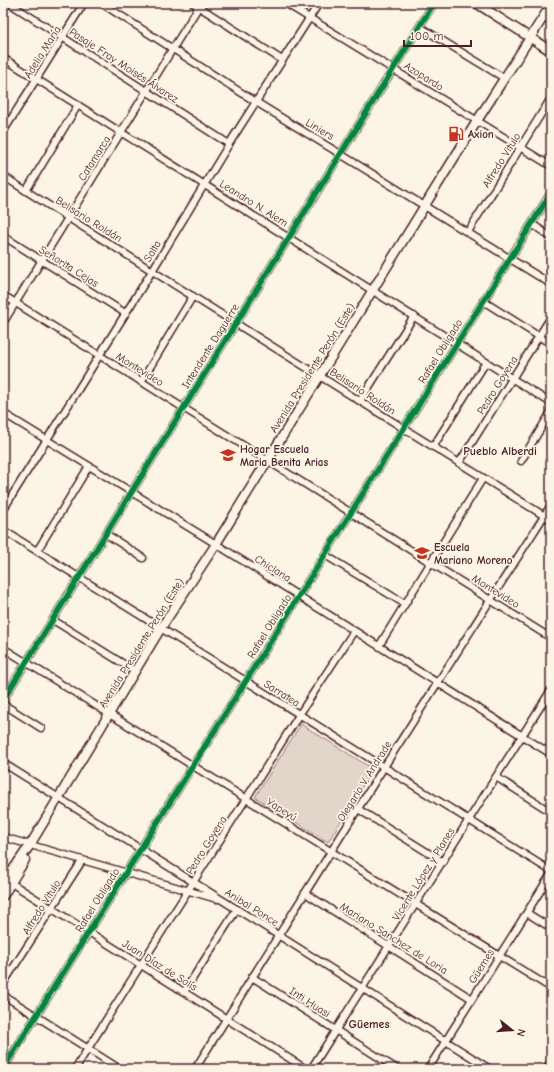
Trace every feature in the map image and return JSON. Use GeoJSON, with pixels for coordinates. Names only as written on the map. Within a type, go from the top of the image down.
{"type":"FeatureCollection","features":[{"type":"Feature","properties":{"kind":"main road"},"geometry":{"type":"LineString","coordinates":[[476,3],[551,51]]}},
{"type":"Feature","properties":{"kind":"main road","name":"Avenida Presidente Perón (Este)"},"geometry":{"type":"LineString","coordinates":[[3,896],[6,881],[30,852],[30,845],[58,797],[477,121],[551,5]]}},
{"type":"Feature","properties":{"kind":"street","name":"Pasaje Fray Moisés Álvarez"},"geometry":{"type":"LineString","coordinates":[[9,3],[229,144]]}},
{"type":"Feature","properties":{"kind":"street","name":"Adelia María"},"geometry":{"type":"LineString","coordinates":[[3,132],[84,3]]}},
{"type":"Feature","properties":{"kind":"street","name":"Liniers"},"geometry":{"type":"LineString","coordinates":[[100,3],[256,102],[551,284]]}},
{"type":"Feature","properties":{"kind":"street","name":"Azopardo"},"geometry":{"type":"LineString","coordinates":[[285,3],[551,166]]}},
{"type":"Feature","properties":{"kind":"street","name":"Salta"},"geometry":{"type":"LineString","coordinates":[[3,510],[152,271],[204,184],[319,3]]}},
{"type":"Feature","properties":{"kind":"street","name":"Intendente Daguerre"},"geometry":{"type":"LineString","coordinates":[[3,700],[434,3]]}},
{"type":"Feature","properties":{"kind":"street","name":"Catamarca"},"geometry":{"type":"LineString","coordinates":[[3,323],[172,49],[198,4]]}},
{"type":"Feature","properties":{"kind":"street"},"geometry":{"type":"LineString","coordinates":[[198,4],[282,60]]}},
{"type":"Feature","properties":{"kind":"street"},"geometry":{"type":"LineString","coordinates":[[420,27],[504,78]]}},
{"type":"Feature","properties":{"kind":"street","name":"Leandro N. Alem"},"geometry":{"type":"LineString","coordinates":[[3,58],[551,403]]}},
{"type":"Feature","properties":{"kind":"street","name":"Alfredo Vitulo"},"geometry":{"type":"LineString","coordinates":[[468,232],[551,98]]}},
{"type":"Feature","properties":{"kind":"street"},"geometry":{"type":"LineString","coordinates":[[26,191],[78,105]]}},
{"type":"Feature","properties":{"kind":"street"},"geometry":{"type":"LineString","coordinates":[[3,116],[10,121]]}},
{"type":"Feature","properties":{"kind":"street","name":"Belisario Roldán"},"geometry":{"type":"LineString","coordinates":[[3,176],[403,429],[551,520]]}},
{"type":"Feature","properties":{"kind":"street","name":"Rafael Obligado"},"geometry":{"type":"LineString","coordinates":[[3,1069],[551,193]]}},
{"type":"Feature","properties":{"kind":"street"},"geometry":{"type":"LineString","coordinates":[[532,224],[551,236]]}},
{"type":"Feature","properties":{"kind":"street","name":"Señorita Cejas"},"geometry":{"type":"LineString","coordinates":[[3,236],[125,313]]}},
{"type":"Feature","properties":{"kind":"street","name":"Montevideo"},"geometry":{"type":"LineString","coordinates":[[3,295],[551,638]]}},
{"type":"Feature","properties":{"kind":"street"},"geometry":{"type":"LineString","coordinates":[[141,382],[193,296]]}},
{"type":"Feature","properties":{"kind":"street"},"geometry":{"type":"LineString","coordinates":[[483,301],[551,344]]}},
{"type":"Feature","properties":{"kind":"street"},"geometry":{"type":"LineString","coordinates":[[360,401],[414,316]]}},
{"type":"Feature","properties":{"kind":"street","name":"Pedro Goyena"},"geometry":{"type":"LineString","coordinates":[[459,464],[551,317]]}},
{"type":"Feature","properties":{"kind":"street"},"geometry":{"type":"LineString","coordinates":[[433,447],[486,362]]}},
{"type":"Feature","properties":{"kind":"street"},"geometry":{"type":"LineString","coordinates":[[521,461],[551,412]]}},
{"type":"Feature","properties":{"kind":"street","name":"Chiclana"},"geometry":{"type":"LineString","coordinates":[[3,413],[216,544],[551,754]]}},
{"type":"Feature","properties":{"kind":"street"},"geometry":{"type":"LineString","coordinates":[[37,551],[89,466]]}},
{"type":"Feature","properties":{"kind":"street"},"geometry":{"type":"LineString","coordinates":[[379,646],[482,478]]}},
{"type":"Feature","properties":{"kind":"street","name":"Olegario V. Andrade"},"geometry":{"type":"LineString","coordinates":[[195,1069],[278,935],[551,505]]}},
{"type":"Feature","properties":{"kind":"street","name":"Sarratea"},"geometry":{"type":"LineString","coordinates":[[3,530],[551,871]]}},
{"type":"Feature","properties":{"kind":"street"},"geometry":{"type":"LineString","coordinates":[[106,534],[143,558]]}},
{"type":"Feature","properties":{"kind":"street"},"geometry":{"type":"LineString","coordinates":[[324,555],[406,604]]}},
{"type":"Feature","properties":{"kind":"street"},"geometry":{"type":"LineString","coordinates":[[53,620],[136,671]]}},
{"type":"Feature","properties":{"kind":"street","name":"Pedro Goyena"},"geometry":{"type":"LineString","coordinates":[[75,1069],[299,715],[354,631]]}},
{"type":"Feature","properties":{"kind":"street","name":"Yapeyú"},"geometry":{"type":"LineString","coordinates":[[3,648],[551,988]]}},
{"type":"Feature","properties":{"kind":"street","name":"Vicente López y Planes"},"geometry":{"type":"LineString","coordinates":[[311,1069],[551,690]]}},
{"type":"Feature","properties":{"kind":"street"},"geometry":{"type":"LineString","coordinates":[[3,704],[41,728]]}},
{"type":"Feature","properties":{"kind":"street","name":"Anibal Ponce"},"geometry":{"type":"LineString","coordinates":[[3,763],[490,1069]]}},
{"type":"Feature","properties":{"kind":"street"},"geometry":{"type":"LineString","coordinates":[[496,777],[551,812]]}},
{"type":"Feature","properties":{"kind":"street"},"geometry":{"type":"LineString","coordinates":[[358,809],[442,862]]}},
{"type":"Feature","properties":{"kind":"street"},"geometry":{"type":"LineString","coordinates":[[3,837],[224,901]]}},
{"type":"Feature","properties":{"kind":"street","name":"Alfredo Vitulo"},"geometry":{"type":"LineString","coordinates":[[3,984],[82,861]]}},
{"type":"Feature","properties":{"kind":"street","name":"Güemes"},"geometry":{"type":"LineString","coordinates":[[428,1069],[551,874]]}},
{"type":"Feature","properties":{"kind":"street","name":"Juan Díaz de Solís"},"geometry":{"type":"LineString","coordinates":[[6,881],[306,1069]]}},
{"type":"Feature","properties":{"kind":"street","name":"Mariano Sanchez de Loria"},"geometry":{"type":"LineString","coordinates":[[305,893],[472,999]]}},
{"type":"Feature","properties":{"kind":"street"},"geometry":{"type":"LineString","coordinates":[[184,992],[237,909]]}},
{"type":"Feature","properties":{"kind":"street"},"geometry":{"type":"LineString","coordinates":[[527,913],[551,928]]}},
{"type":"Feature","properties":{"kind":"street","name":"Inti Huasi"},"geometry":{"type":"LineString","coordinates":[[252,977],[397,1069]]}},
{"type":"Feature","properties":{"kind":"street"},"geometry":{"type":"LineString","coordinates":[[3,995],[120,1069]]}},
{"type":"Feature","properties":{"kind":"street"},"geometry":{"type":"LineString","coordinates":[[546,1069],[551,1060]]}},
{"type":"Feature","properties":{"kind":"shaded area"},"geometry":{"type":"Polygon","coordinates":[[[301,724],[373,769],[328,842],[255,797],[301,724]]]}},
{"type":"Feature","properties":{"kind":"cycle path"},"geometry":{"type":"LineString","coordinates":[[3,700],[434,3]]}},
{"type":"Feature","properties":{"kind":"cycle path"},"geometry":{"type":"LineString","coordinates":[[3,1069],[551,193]]}},
{"type":"Feature","properties":{"kind":"place","name":"Axion"},"geometry":{"type":"Point","coordinates":[456,134]}},
{"type":"Feature","properties":{"kind":"place","name":"Hogar Escuela Maria Benita Arias"},"geometry":{"type":"Point","coordinates":[228,455]}},
{"type":"Feature","properties":{"kind":"place","name":"Escuela Mariano Moreno"},"geometry":{"type":"Point","coordinates":[422,553]}},
{"type":"Feature","properties":{"kind":"district","name":"Pueblo Alberdi"},"geometry":{"type":"Point","coordinates":[500,451]}},
{"type":"Feature","properties":{"kind":"district","name":"Güemes"},"geometry":{"type":"Point","coordinates":[369,1024]}}]}
